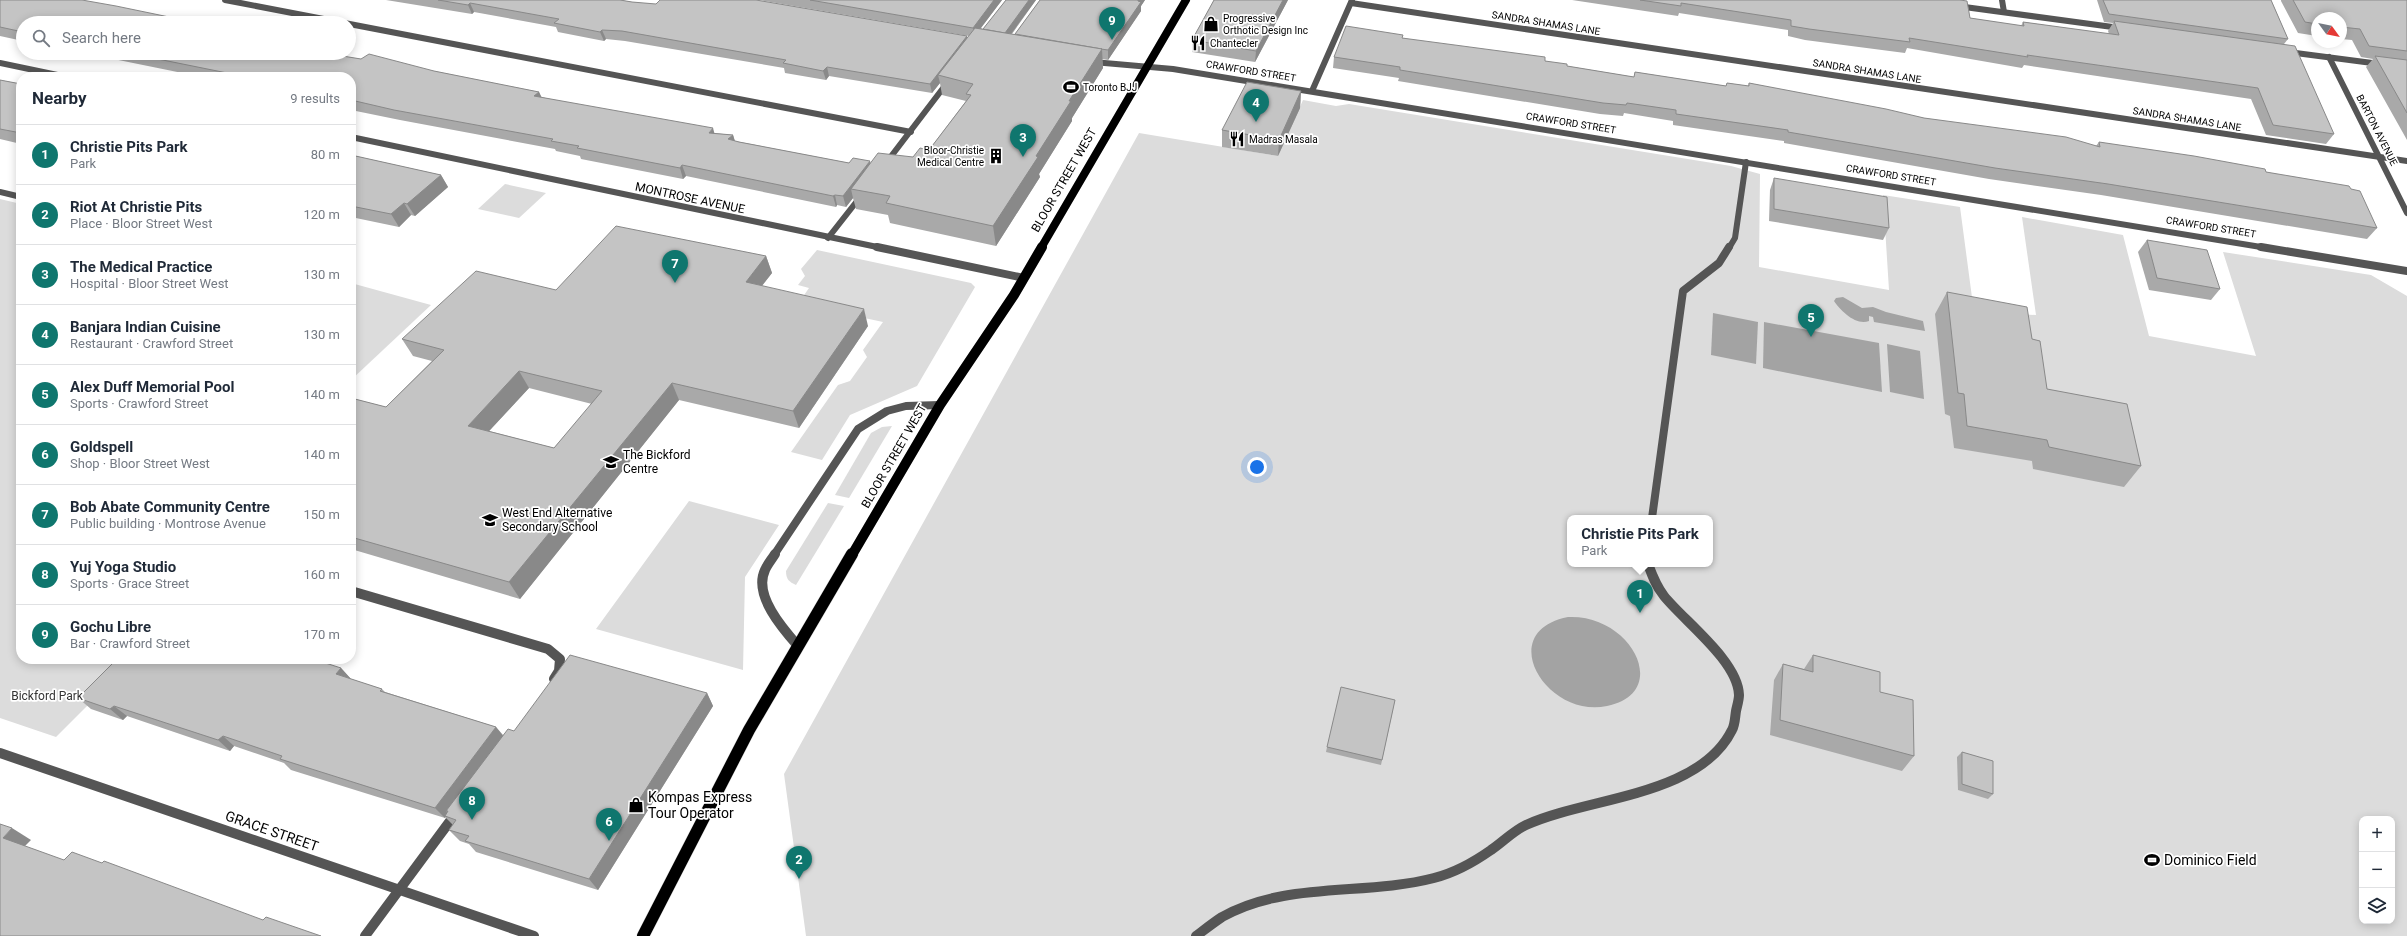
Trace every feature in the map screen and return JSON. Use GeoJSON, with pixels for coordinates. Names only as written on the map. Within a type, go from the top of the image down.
{"type":"FeatureCollection","features":[{"type":"Feature","properties":{"kind":"main road","name":"BLOOR STREET WEST"},"geometry":{"type":"LineString","coordinates":[[644,936],[749,730],[940,404],[1024,278],[1186,0]]}},
{"type":"Feature","properties":{"kind":"street"},"geometry":{"type":"LineString","coordinates":[[226,0],[309,16]]}},
{"type":"Feature","properties":{"kind":"street"},"geometry":{"type":"LineString","coordinates":[[2002,0],[2004,12]]}},
{"type":"Feature","properties":{"kind":"street"},"geometry":{"type":"LineString","coordinates":[[1312,91],[1351,1]]}},
{"type":"Feature","properties":{"kind":"street","name":"SANDRA SHAMAS LANE"},"geometry":{"type":"LineString","coordinates":[[1351,1],[2407,161]]}},
{"type":"Feature","properties":{"kind":"street"},"geometry":{"type":"LineString","coordinates":[[1951,5],[2128,30]]}},
{"type":"Feature","properties":{"kind":"street"},"geometry":{"type":"LineString","coordinates":[[356,25],[910,132]]}},
{"type":"Feature","properties":{"kind":"street"},"geometry":{"type":"LineString","coordinates":[[2284,51],[2384,65]]}},
{"type":"Feature","properties":{"kind":"street","name":"BARTON AVENUE"},"geometry":{"type":"LineString","coordinates":[[2329,57],[2407,213]]}},
{"type":"Feature","properties":{"kind":"street","name":"CRAWFORD STREET"},"geometry":{"type":"LineString","coordinates":[[1089,62],[1173,69],[1312,91],[2407,271]]}},
{"type":"Feature","properties":{"kind":"street"},"geometry":{"type":"LineString","coordinates":[[0,63],[43,72]]}},
{"type":"Feature","properties":{"kind":"street"},"geometry":{"type":"LineString","coordinates":[[883,168],[953,75]]}},
{"type":"Feature","properties":{"kind":"street","name":"MONTROSE AVENUE"},"geometry":{"type":"LineString","coordinates":[[356,138],[1024,278]]}},
{"type":"Feature","properties":{"kind":"street"},"geometry":{"type":"LineString","coordinates":[[1652,515],[1683,291],[1719,263],[1735,238],[1746,162]]}},
{"type":"Feature","properties":{"kind":"street"},"geometry":{"type":"LineString","coordinates":[[0,192],[16,196]]}},
{"type":"Feature","properties":{"kind":"street"},"geometry":{"type":"LineString","coordinates":[[828,238],[864,192]]}},
{"type":"Feature","properties":{"kind":"street"},"geometry":{"type":"LineString","coordinates":[[798,646],[777,623],[767,602],[763,588],[764,571],[858,429],[878,413],[887,410],[908,405],[940,404]]}},
{"type":"Feature","properties":{"kind":"street"},"geometry":{"type":"LineString","coordinates":[[1196,936],[1209,924],[1230,912],[1256,903],[1284,896],[1390,888],[1434,878],[1463,868],[1525,825],[1554,812],[1675,779],[1705,764],[1719,752],[1730,734],[1737,713],[1739,693],[1730,668],[1718,650],[1669,601],[1651,577],[1649,567]]}},
{"type":"Feature","properties":{"kind":"street"},"geometry":{"type":"LineString","coordinates":[[356,592],[548,649],[560,659],[559,672],[547,690]]}},
{"type":"Feature","properties":{"kind":"street","name":"GRACE STREET"},"geometry":{"type":"LineString","coordinates":[[0,753],[534,936]]}},
{"type":"Feature","properties":{"kind":"street"},"geometry":{"type":"LineString","coordinates":[[365,936],[464,802]]}},
{"type":"Feature","properties":{"kind":"green space"},"geometry":{"type":"Polygon","coordinates":[[[1303,100],[1336,106],[1349,104],[1731,166],[1760,174],[1759,267],[1889,290],[1883,195],[1960,207],[1973,305],[2016,314],[2036,315],[2022,217],[2123,235],[2149,336],[2256,356],[2223,252],[2371,275],[2407,296],[2407,936],[806,936],[784,774],[1139,133],[1278,156],[1303,100]]]}},
{"type":"Feature","properties":{"kind":"green space"},"geometry":{"type":"Polygon","coordinates":[[[505,184],[546,193],[519,218],[478,209],[505,184]]]}},
{"type":"Feature","properties":{"kind":"green space","name":"Bickford Park"},"geometry":{"type":"Polygon","coordinates":[[[0,199],[16,203],[16,664],[129,664],[56,737],[0,718],[0,199]]]}},
{"type":"Feature","properties":{"kind":"green space"},"geometry":{"type":"Polygon","coordinates":[[[817,250],[971,283],[975,287],[917,386],[850,415],[822,460],[791,452],[838,385],[850,381],[867,357],[863,350],[883,322],[804,305],[800,301],[809,288],[798,285],[805,276],[801,269],[817,250]]]}},
{"type":"Feature","properties":{"kind":"green space"},"geometry":{"type":"Polygon","coordinates":[[[356,284],[431,305],[356,375],[356,284]]]}},
{"type":"Feature","properties":{"kind":"green space"},"geometry":{"type":"Polygon","coordinates":[[[892,426],[849,498],[835,495],[871,433],[882,427],[892,426]]]}},
{"type":"Feature","properties":{"kind":"green space"},"geometry":{"type":"Polygon","coordinates":[[[689,501],[779,525],[745,577],[743,670],[596,629],[689,501]]]}},
{"type":"Feature","properties":{"kind":"green space"},"geometry":{"type":"Polygon","coordinates":[[[828,503],[844,506],[796,585],[791,583],[788,580],[786,571],[828,503]]]}},
{"type":"Feature","properties":{"kind":"shaded area"},"geometry":{"type":"Polygon","coordinates":[[[1843,297],[1862,308],[1873,307],[1886,312],[1923,321],[1925,331],[1874,322],[1873,317],[1869,316],[1869,321],[1864,322],[1854,320],[1849,317],[1834,301],[1836,298],[1843,297]]]}},
{"type":"Feature","properties":{"kind":"shaded area"},"geometry":{"type":"Polygon","coordinates":[[[1713,313],[1758,322],[1756,364],[1711,355],[1713,313]]]}},
{"type":"Feature","properties":{"kind":"shaded area"},"geometry":{"type":"Polygon","coordinates":[[[1764,322],[1879,343],[1882,392],[1763,368],[1764,322]]]}},
{"type":"Feature","properties":{"kind":"shaded area"},"geometry":{"type":"Polygon","coordinates":[[[1887,344],[1920,351],[1924,399],[1890,392],[1887,344]]]}},
{"type":"Feature","properties":{"kind":"shaded area"},"geometry":{"type":"Polygon","coordinates":[[[1568,617],[1591,619],[1610,628],[1626,640],[1636,656],[1640,671],[1637,686],[1627,698],[1607,706],[1585,707],[1565,700],[1549,688],[1537,672],[1532,655],[1534,639],[1546,626],[1568,617]]]}},
{"type":"Feature","properties":{"kind":"building"},"geometry":{"type":"Polygon","coordinates":[[[0,0],[82,0],[164,16],[16,16],[16,30],[0,27],[0,0]]]}},
{"type":"Feature","properties":{"kind":"building"},"geometry":{"type":"Polygon","coordinates":[[[438,0],[620,0],[656,4],[660,0],[756,0],[967,36],[930,84],[827,67],[823,71],[783,63],[786,60],[622,31],[602,30],[600,32],[554,23],[559,19],[470,3],[468,5],[438,0]]]}},
{"type":"Feature","properties":{"kind":"building"},"geometry":{"type":"Polygon","coordinates":[[[810,0],[994,0],[973,28],[810,0]]]}},
{"type":"Feature","properties":{"kind":"building"},"geometry":{"type":"Polygon","coordinates":[[[1006,0],[1029,0],[1005,33],[983,29],[1006,0]]]}},
{"type":"Feature","properties":{"kind":"building"},"geometry":{"type":"Polygon","coordinates":[[[1040,0],[1138,0],[1141,2],[1108,50],[1015,34],[1040,0]]]}},
{"type":"Feature","properties":{"kind":"building"},"geometry":{"type":"Polygon","coordinates":[[[1214,0],[1283,0],[1256,51],[1192,40],[1214,0]]]}},
{"type":"Feature","properties":{"kind":"building"},"geometry":{"type":"Polygon","coordinates":[[[1640,0],[1960,0],[1967,1],[1970,18],[2024,26],[2023,22],[2119,35],[2114,21],[2295,46],[2334,134],[2273,125],[2258,88],[2027,55],[2028,57],[1909,38],[1910,42],[1809,29],[1791,26],[1791,20],[1681,3],[1681,6],[1640,0]]]}},
{"type":"Feature","properties":{"kind":"building"},"geometry":{"type":"Polygon","coordinates":[[[2103,0],[2271,0],[2288,39],[2109,14],[2103,0]]]}},
{"type":"Feature","properties":{"kind":"building"},"geometry":{"type":"Polygon","coordinates":[[[2293,0],[2407,0],[2407,51],[2369,46],[2360,29],[2347,28],[2347,12],[2311,12],[2311,23],[2305,22],[2293,0]]]}},
{"type":"Feature","properties":{"kind":"building"},"geometry":{"type":"Polygon","coordinates":[[[1346,26],[1403,35],[1402,38],[1545,57],[1545,61],[1567,64],[1567,66],[1634,77],[1635,72],[1726,86],[1727,83],[1749,86],[1749,83],[1886,109],[1924,118],[2066,137],[2100,147],[2099,142],[2194,156],[2265,169],[2266,172],[2349,186],[2351,189],[2360,191],[2377,228],[2108,184],[1995,168],[1788,132],[1788,130],[1676,114],[1676,110],[1627,103],[1626,105],[1603,103],[1400,70],[1400,67],[1334,57],[1346,26]]]}},
{"type":"Feature","properties":{"kind":"building"},"geometry":{"type":"Polygon","coordinates":[[[975,28],[1102,49],[1036,156],[1038,157],[993,226],[886,203],[890,196],[851,189],[878,153],[913,157],[920,148],[929,150],[971,95],[966,94],[973,84],[938,75],[975,28]]]}},
{"type":"Feature","properties":{"kind":"building"},"geometry":{"type":"Polygon","coordinates":[[[369,54],[434,71],[539,92],[534,96],[713,128],[709,133],[733,135],[728,139],[739,142],[849,163],[853,158],[870,161],[843,196],[833,196],[682,165],[680,168],[577,148],[579,146],[551,141],[553,139],[394,110],[356,101],[356,72],[222,72],[163,60],[356,60],[356,58],[361,59],[369,54]]]}},
{"type":"Feature","properties":{"kind":"building"},"geometry":{"type":"Polygon","coordinates":[[[2375,56],[2407,60],[2407,113],[2375,56]]]}},
{"type":"Feature","properties":{"kind":"building"},"geometry":{"type":"Polygon","coordinates":[[[0,80],[16,83],[16,132],[0,129],[0,80]]]}},
{"type":"Feature","properties":{"kind":"building"},"geometry":{"type":"Polygon","coordinates":[[[1247,82],[1301,91],[1279,140],[1222,130],[1247,82]]]}},
{"type":"Feature","properties":{"kind":"building"},"geometry":{"type":"Polygon","coordinates":[[[356,156],[441,175],[407,204],[404,203],[391,214],[356,207],[356,156]]]}},
{"type":"Feature","properties":{"kind":"building"},"geometry":{"type":"Polygon","coordinates":[[[1774,178],[1887,197],[1889,228],[1774,209],[1774,178]]]}},
{"type":"Feature","properties":{"kind":"building"},"geometry":{"type":"Polygon","coordinates":[[[616,226],[766,256],[746,282],[864,309],[793,411],[672,383],[509,582],[356,538],[356,399],[386,407],[444,350],[402,339],[476,271],[556,290],[616,226]],[[519,371],[468,426],[554,448],[602,391],[519,371]]]}},
{"type":"Feature","properties":{"kind":"building"},"geometry":{"type":"Polygon","coordinates":[[[2147,240],[2207,250],[2220,289],[2157,278],[2147,240]]]}},
{"type":"Feature","properties":{"kind":"building"},"geometry":{"type":"Polygon","coordinates":[[[1947,292],[2027,307],[2032,339],[2040,341],[2047,389],[2127,404],[2141,466],[2049,447],[2047,440],[1967,426],[1964,394],[1958,393],[1947,292]]]}},
{"type":"Feature","properties":{"kind":"building"},"geometry":{"type":"Polygon","coordinates":[[[570,655],[707,693],[589,879],[465,841],[469,836],[449,830],[456,820],[445,816],[448,811],[446,811],[508,729],[514,731],[570,655]]]}},
{"type":"Feature","properties":{"kind":"building"},"geometry":{"type":"Polygon","coordinates":[[[1813,655],[1880,672],[1880,692],[1913,700],[1914,756],[1780,720],[1783,664],[1813,672],[1813,655]]]}},
{"type":"Feature","properties":{"kind":"building"},"geometry":{"type":"Polygon","coordinates":[[[112,664],[329,664],[341,668],[336,674],[382,689],[380,691],[496,727],[435,808],[280,759],[282,756],[223,736],[218,740],[114,706],[110,709],[78,698],[112,664]]]}},
{"type":"Feature","properties":{"kind":"building"},"geometry":{"type":"Polygon","coordinates":[[[1341,687],[1395,700],[1382,760],[1327,747],[1341,687]]]}},
{"type":"Feature","properties":{"kind":"building"},"geometry":{"type":"Polygon","coordinates":[[[1962,752],[1993,761],[1993,794],[1962,784],[1962,752]]]}},
{"type":"Feature","properties":{"kind":"building"},"geometry":{"type":"Polygon","coordinates":[[[0,824],[12,828],[3,838],[64,860],[72,852],[102,863],[104,861],[263,920],[266,917],[321,936],[0,936],[0,824]]]}},
{"type":"Feature","properties":{"kind":"place","name":"Progressive Orthotic Design Inc"},"geometry":{"type":"Point","coordinates":[1211,24]}},
{"type":"Feature","properties":{"kind":"place","name":"Gochu Libre"},"geometry":{"type":"Point","coordinates":[1112,40]}},
{"type":"Feature","properties":{"kind":"place","name":"Chantecler"},"geometry":{"type":"Point","coordinates":[1198,43]}},
{"type":"Feature","properties":{"kind":"place","name":"Toronto BJJ"},"geometry":{"type":"Point","coordinates":[1071,87]}},
{"type":"Feature","properties":{"kind":"place","name":"Banjara Indian Cuisine"},"geometry":{"type":"Point","coordinates":[1256,122]}},
{"type":"Feature","properties":{"kind":"place","name":"Madras Masala"},"geometry":{"type":"Point","coordinates":[1237,139]}},
{"type":"Feature","properties":{"kind":"place","name":"Bloor-Christie Medical Centre"},"geometry":{"type":"Point","coordinates":[996,156]}},
{"type":"Feature","properties":{"kind":"place","name":"The Medical Practice"},"geometry":{"type":"Point","coordinates":[1023,157]}},
{"type":"Feature","properties":{"kind":"place","name":"Bob Abate Community Centre"},"geometry":{"type":"Point","coordinates":[675,283]}},
{"type":"Feature","properties":{"kind":"place","name":"Alex Duff Memorial Pool"},"geometry":{"type":"Point","coordinates":[1811,337]}},
{"type":"Feature","properties":{"kind":"place","name":"The Bickford Centre"},"geometry":{"type":"Point","coordinates":[611,462]}},
{"type":"Feature","properties":{"kind":"place","name":"West End Alternative Secondary School"},"geometry":{"type":"Point","coordinates":[490,520]}},
{"type":"Feature","properties":{"kind":"place","name":"Christie Pits Park"},"geometry":{"type":"Point","coordinates":[1640,613]}},
{"type":"Feature","properties":{"kind":"place","name":"Kompas Express Tour Operator"},"geometry":{"type":"Point","coordinates":[636,805]}},
{"type":"Feature","properties":{"kind":"place","name":"Yuj Yoga Studio"},"geometry":{"type":"Point","coordinates":[472,820]}},
{"type":"Feature","properties":{"kind":"place","name":"Goldspell"},"geometry":{"type":"Point","coordinates":[609,841]}},
{"type":"Feature","properties":{"kind":"place","name":"Dominico Field"},"geometry":{"type":"Point","coordinates":[2152,860]}},
{"type":"Feature","properties":{"kind":"place","name":"Riot At Christie Pits"},"geometry":{"type":"Point","coordinates":[799,879]}}]}
